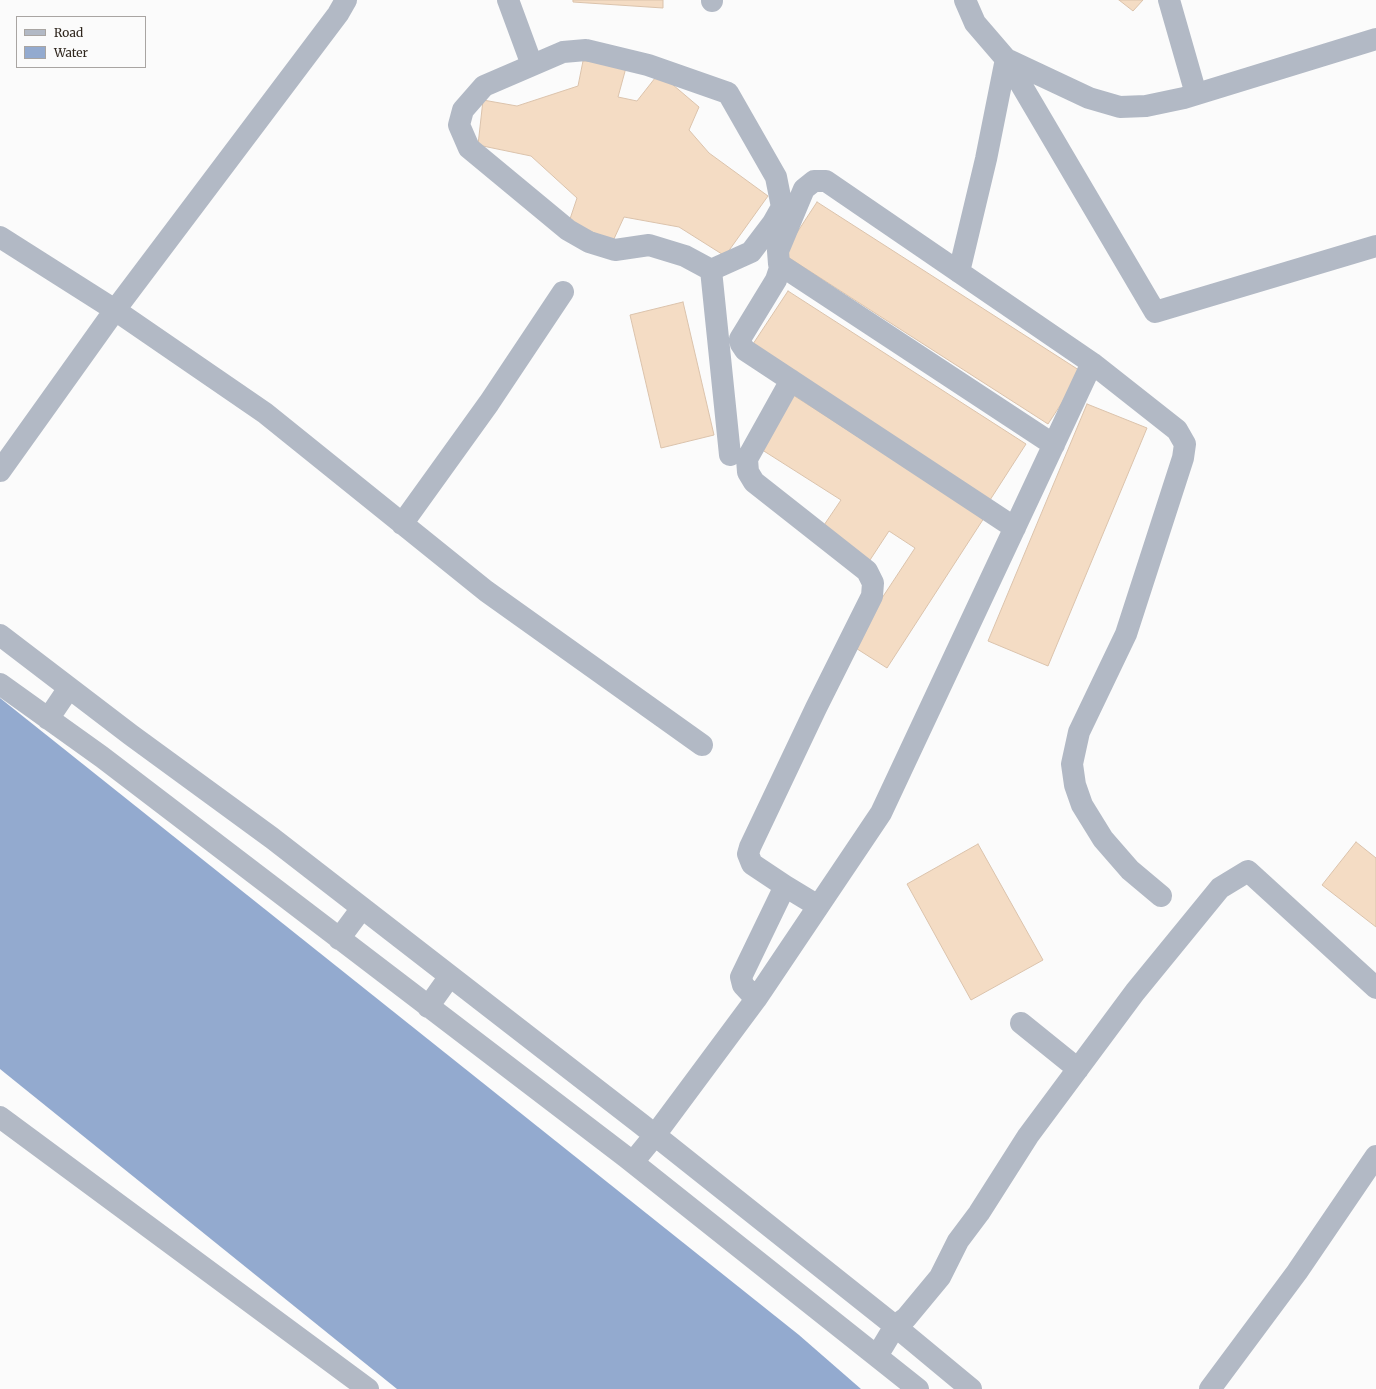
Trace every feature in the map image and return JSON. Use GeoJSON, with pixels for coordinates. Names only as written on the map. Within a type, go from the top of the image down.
{"type":"FeatureCollection","features":[{"type":"Feature","properties":{"kind":"street"},"geometry":{"type":"LineString","coordinates":[[0,471],[115,310],[338,14],[346,0]]}},
{"type":"Feature","properties":{"kind":"street"},"geometry":{"type":"LineString","coordinates":[[508,0],[532,65]]}},
{"type":"Feature","properties":{"kind":"street"},"geometry":{"type":"LineString","coordinates":[[965,0],[974,23],[1006,59],[1155,312],[1376,246]]}},
{"type":"Feature","properties":{"kind":"street"},"geometry":{"type":"LineString","coordinates":[[1169,0],[1196,94]]}},
{"type":"Feature","properties":{"kind":"street"},"geometry":{"type":"LineString","coordinates":[[1006,59],[1089,98],[1120,107],[1146,106],[1196,94],[1376,39]]}},
{"type":"Feature","properties":{"kind":"street"},"geometry":{"type":"LineString","coordinates":[[586,50],[648,65],[728,93],[761,148],[776,177],[782,207],[773,223],[751,252],[711,270],[685,256],[649,245],[615,250],[589,242],[568,230],[469,148],[459,125],[463,110],[484,86],[563,52],[586,50]]}},
{"type":"Feature","properties":{"kind":"street"},"geometry":{"type":"LineString","coordinates":[[959,272],[986,159],[1006,59]]}},
{"type":"Feature","properties":{"kind":"street"},"geometry":{"type":"LineString","coordinates":[[1054,445],[779,264],[778,251],[804,189],[814,181],[826,180],[1092,363],[1177,430],[1185,444],[1183,458],[1126,634],[1079,732],[1072,764],[1075,785],[1082,805],[1103,839],[1130,870],[1161,896]]}},
{"type":"Feature","properties":{"kind":"street"},"geometry":{"type":"LineString","coordinates":[[0,237],[115,310],[265,413],[486,591],[702,745]]}},
{"type":"Feature","properties":{"kind":"street"},"geometry":{"type":"LineString","coordinates":[[781,266],[776,280],[740,339],[745,350],[1015,528]]}},
{"type":"Feature","properties":{"kind":"street"},"geometry":{"type":"LineString","coordinates":[[711,270],[730,455]]}},
{"type":"Feature","properties":{"kind":"street"},"geometry":{"type":"LineString","coordinates":[[402,524],[489,403],[563,292]]}},
{"type":"Feature","properties":{"kind":"street"},"geometry":{"type":"LineString","coordinates":[[633,1162],[655,1135],[756,999],[882,813],[1092,363]]}},
{"type":"Feature","properties":{"kind":"street"},"geometry":{"type":"LineString","coordinates":[[791,380],[747,459],[748,472],[754,482],[867,571],[873,583],[872,596],[816,708],[748,854],[752,864],[818,906]]}},
{"type":"Feature","properties":{"kind":"street"},"geometry":{"type":"LineString","coordinates":[[0,635],[272,838],[655,1135],[895,1326],[971,1389]]}},
{"type":"Feature","properties":{"kind":"street"},"geometry":{"type":"LineString","coordinates":[[0,684],[102,758],[633,1162],[918,1389]]}},
{"type":"Feature","properties":{"kind":"street"},"geometry":{"type":"LineString","coordinates":[[48,719],[70,688]]}},
{"type":"Feature","properties":{"kind":"street"},"geometry":{"type":"LineString","coordinates":[[877,1356],[895,1326],[906,1318],[940,1277],[958,1241],[979,1213],[1028,1136],[1134,992],[1220,888],[1248,871],[1376,988]]}},
{"type":"Feature","properties":{"kind":"street"},"geometry":{"type":"LineString","coordinates":[[756,999],[743,985],[741,977],[785,886]]}},
{"type":"Feature","properties":{"kind":"street"},"geometry":{"type":"LineString","coordinates":[[339,939],[362,908]]}},
{"type":"Feature","properties":{"kind":"street"},"geometry":{"type":"LineString","coordinates":[[428,1006],[450,976]]}},
{"type":"Feature","properties":{"kind":"street"},"geometry":{"type":"LineString","coordinates":[[1022,1023],[1078,1069]]}},
{"type":"Feature","properties":{"kind":"street"},"geometry":{"type":"LineString","coordinates":[[0,1117],[368,1389]]}},
{"type":"Feature","properties":{"kind":"street"},"geometry":{"type":"LineString","coordinates":[[1210,1389],[1298,1272],[1376,1156]]}},
{"type":"Feature","properties":{"kind":"street"},"geometry":{"type":"LineString","coordinates":[[746,1252],[768,1225]]}},
{"type":"Feature","properties":{"kind":"water"},"geometry":{"type":"Polygon","coordinates":[[[0,698],[799,1335],[861,1389],[397,1389],[0,1069],[0,698]]]}},
{"type":"Feature","properties":{"kind":"building"},"geometry":{"type":"Polygon","coordinates":[[[573,0],[663,0],[663,8],[573,2],[573,0]]]}},
{"type":"Feature","properties":{"kind":"building"},"geometry":{"type":"Polygon","coordinates":[[[1119,0],[1143,0],[1133,11],[1119,0]]]}},
{"type":"Feature","properties":{"kind":"building"},"geometry":{"type":"Polygon","coordinates":[[[583,61],[627,64],[618,97],[637,101],[659,73],[699,107],[689,130],[709,153],[768,196],[725,256],[679,227],[624,217],[613,241],[569,222],[577,198],[531,156],[478,145],[483,100],[517,106],[578,86],[583,61]]]}},
{"type":"Feature","properties":{"kind":"building"},"geometry":{"type":"Polygon","coordinates":[[[817,202],[1082,372],[1048,424],[783,254],[817,202]]]}},
{"type":"Feature","properties":{"kind":"building"},"geometry":{"type":"Polygon","coordinates":[[[788,291],[1026,444],[990,500],[751,347],[788,291]]]}},
{"type":"Feature","properties":{"kind":"building"},"geometry":{"type":"Polygon","coordinates":[[[683,302],[714,435],[661,448],[630,315],[683,302]]]}},
{"type":"Feature","properties":{"kind":"building"},"geometry":{"type":"Polygon","coordinates":[[[790,393],[984,518],[887,668],[851,645],[915,548],[889,531],[868,563],[820,531],[841,500],[756,446],[790,393]]]}},
{"type":"Feature","properties":{"kind":"building"},"geometry":{"type":"Polygon","coordinates":[[[1087,404],[1147,428],[1048,666],[988,641],[1087,404]]]}},
{"type":"Feature","properties":{"kind":"building"},"geometry":{"type":"Polygon","coordinates":[[[1356,842],[1376,858],[1376,927],[1322,885],[1356,842]]]}},
{"type":"Feature","properties":{"kind":"building"},"geometry":{"type":"Polygon","coordinates":[[[978,844],[1043,960],[971,1000],[907,884],[978,844]]]}}]}
